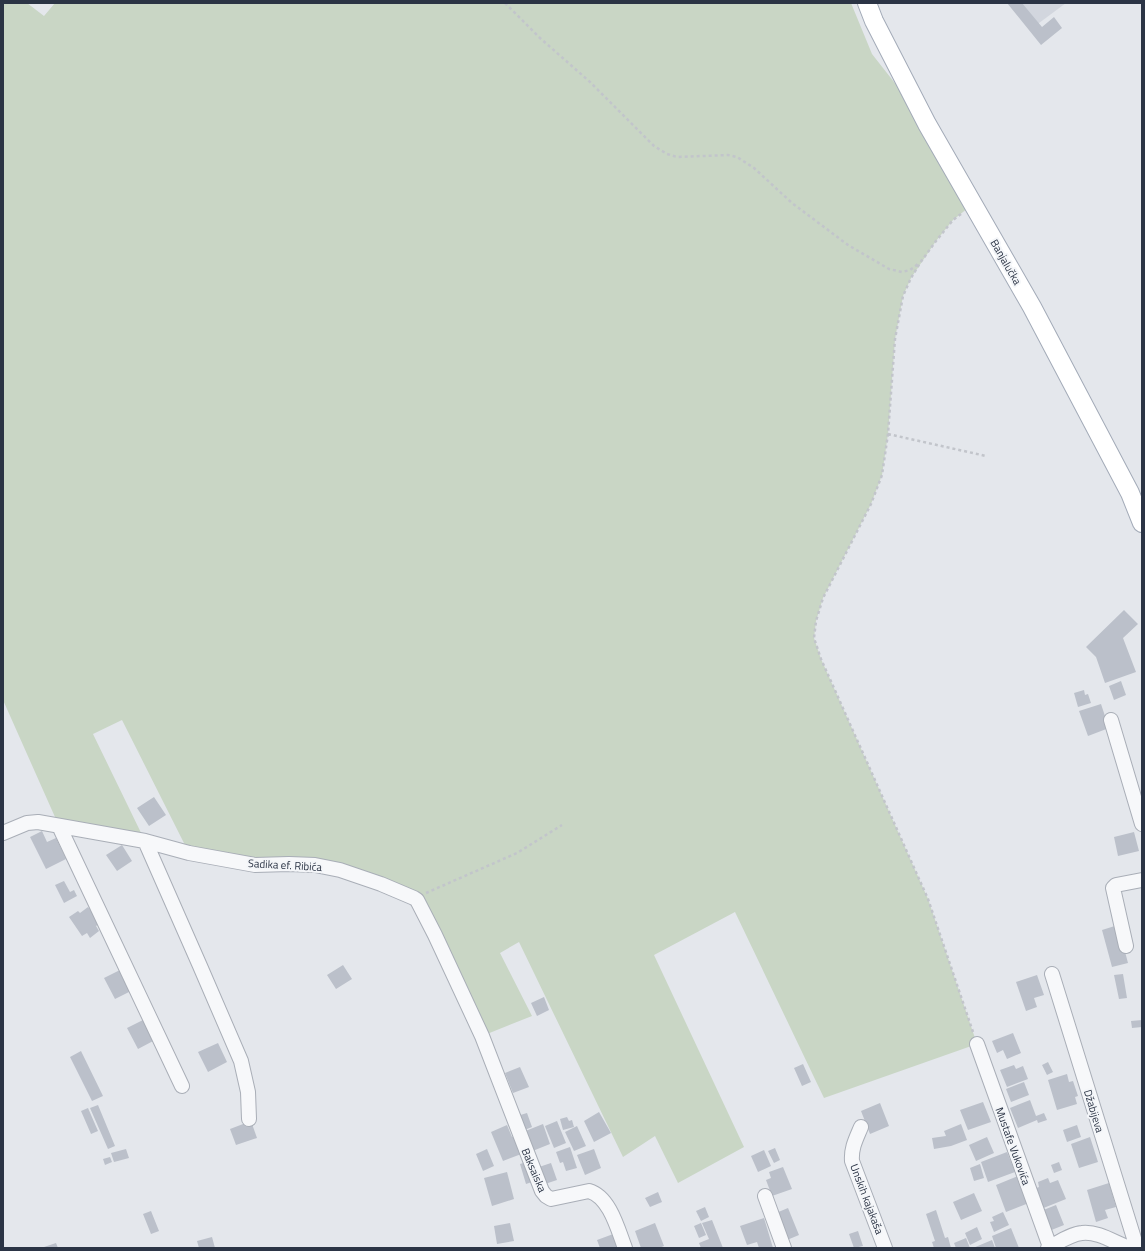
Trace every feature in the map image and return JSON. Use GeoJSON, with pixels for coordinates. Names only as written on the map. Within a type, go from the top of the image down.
{"type":"FeatureCollection","features":[{"type":"Feature","properties":{"kind":"main road","name":"Banjalučka"},"geometry":{"type":"LineString","coordinates":[[867,3],[874,21],[927,124],[1032,307],[1130,493],[1142,523]]}},
{"type":"Feature","properties":{"kind":"street"},"geometry":{"type":"LineString","coordinates":[[1110,720],[1142,824]]}},
{"type":"Feature","properties":{"kind":"street","name":"Sadika ef. Ribića"},"geometry":{"type":"LineString","coordinates":[[3,833],[27,823],[38,822],[144,841],[189,854],[255,865],[315,865],[340,870],[381,884],[414,898]]}},
{"type":"Feature","properties":{"kind":"street"},"geometry":{"type":"LineString","coordinates":[[59,826],[182,1086]]}},
{"type":"Feature","properties":{"kind":"street"},"geometry":{"type":"LineString","coordinates":[[144,841],[241,1061],[248,1092],[249,1119]]}},
{"type":"Feature","properties":{"kind":"street"},"geometry":{"type":"LineString","coordinates":[[1126,946],[1112,888],[1116,885],[1142,880]]}},
{"type":"Feature","properties":{"kind":"street","name":"Baksaiska"},"geometry":{"type":"LineString","coordinates":[[414,898],[417,900],[435,935],[482,1036],[533,1170],[546,1196],[551,1199],[589,1191],[596,1193],[603,1199],[609,1209],[625,1248]]}},
{"type":"Feature","properties":{"kind":"street","name":"Džabijeva"},"geometry":{"type":"LineString","coordinates":[[1052,974],[1137,1248]]}},
{"type":"Feature","properties":{"kind":"street","name":"Mustafe Vukovića"},"geometry":{"type":"LineString","coordinates":[[977,1044],[1049,1248]]}},
{"type":"Feature","properties":{"kind":"street","name":"Unskih kajakaša"},"geometry":{"type":"LineString","coordinates":[[861,1127],[853,1144],[851,1152],[852,1161],[885,1248]]}},
{"type":"Feature","properties":{"kind":"street"},"geometry":{"type":"LineString","coordinates":[[765,1196],[784,1248]]}},
{"type":"Feature","properties":{"kind":"street"},"geometry":{"type":"LineString","coordinates":[[1049,1248],[1070,1236],[1081,1232],[1099,1241],[1129,1248]]}},
{"type":"Feature","properties":{"kind":"path"},"geometry":{"type":"LineString","coordinates":[[505,3],[540,38],[590,82],[654,146],[667,154],[677,157],[728,155],[737,157],[754,168],[792,203],[848,245],[889,269],[902,272],[910,270],[920,263]]}},
{"type":"Feature","properties":{"kind":"path"},"geometry":{"type":"LineString","coordinates":[[973,204],[954,220],[920,263],[903,296],[895,339],[888,434],[882,475],[871,504],[823,598],[816,620],[814,638],[821,659],[928,899],[977,1044]]}},
{"type":"Feature","properties":{"kind":"path"},"geometry":{"type":"LineString","coordinates":[[888,434],[986,456]]}},
{"type":"Feature","properties":{"kind":"path"},"geometry":{"type":"LineString","coordinates":[[414,898],[517,852],[562,825]]}},
{"type":"Feature","properties":{"kind":"shaded area"},"geometry":{"type":"Polygon","coordinates":[[[1015,3],[1066,3],[1035,26],[1015,3]]]}},
{"type":"Feature","properties":{"kind":"green space"},"geometry":{"type":"Polygon","coordinates":[[[3,3],[27,3],[44,16],[55,3],[851,3],[872,54],[927,124],[973,204],[953,220],[936,241],[911,278],[903,296],[895,339],[888,434],[882,475],[871,504],[823,598],[816,621],[814,638],[821,659],[928,899],[977,1044],[824,1098],[735,912],[654,955],[744,1147],[678,1183],[655,1136],[623,1157],[519,942],[500,953],[532,1016],[482,1036],[417,900],[340,870],[189,853],[122,720],[93,734],[145,841],[59,826],[3,700],[3,3]]]}},
{"type":"Feature","properties":{"kind":"building"},"geometry":{"type":"Polygon","coordinates":[[[1007,3],[1022,3],[1042,27],[1054,17],[1062,28],[1041,45],[1007,3]]]}},
{"type":"Feature","properties":{"kind":"building"},"geometry":{"type":"Polygon","coordinates":[[[1124,610],[1138,624],[1123,638],[1136,672],[1105,683],[1096,657],[1086,647],[1124,610]]]}},
{"type":"Feature","properties":{"kind":"building"},"geometry":{"type":"Polygon","coordinates":[[[1121,681],[1126,695],[1114,700],[1109,686],[1121,681]]]}},
{"type":"Feature","properties":{"kind":"building"},"geometry":{"type":"Polygon","coordinates":[[[1084,690],[1085,695],[1088,694],[1091,703],[1078,707],[1074,693],[1084,690]]]}},
{"type":"Feature","properties":{"kind":"building"},"geometry":{"type":"Polygon","coordinates":[[[1101,704],[1109,728],[1088,736],[1079,711],[1101,704]]]}},
{"type":"Feature","properties":{"kind":"building"},"geometry":{"type":"Polygon","coordinates":[[[154,797],[166,815],[149,826],[137,808],[154,797]]]}},
{"type":"Feature","properties":{"kind":"building"},"geometry":{"type":"Polygon","coordinates":[[[42,831],[47,842],[56,838],[66,859],[46,869],[30,837],[42,831]]]}},
{"type":"Feature","properties":{"kind":"building"},"geometry":{"type":"Polygon","coordinates":[[[1134,832],[1139,851],[1118,856],[1114,837],[1134,832]]]}},
{"type":"Feature","properties":{"kind":"building"},"geometry":{"type":"Polygon","coordinates":[[[122,845],[132,861],[117,871],[106,855],[122,845]]]}},
{"type":"Feature","properties":{"kind":"building"},"geometry":{"type":"Polygon","coordinates":[[[64,881],[70,892],[74,890],[77,896],[64,903],[55,885],[64,881]]]}},
{"type":"Feature","properties":{"kind":"building"},"geometry":{"type":"Polygon","coordinates":[[[88,907],[100,923],[96,926],[99,931],[90,938],[87,933],[82,936],[69,917],[78,911],[80,913],[88,907]]]}},
{"type":"Feature","properties":{"kind":"building"},"geometry":{"type":"Polygon","coordinates":[[[1118,925],[1128,963],[1112,967],[1102,930],[1118,925]]]}},
{"type":"Feature","properties":{"kind":"building"},"geometry":{"type":"Polygon","coordinates":[[[343,965],[352,979],[336,989],[327,975],[343,965]]]}},
{"type":"Feature","properties":{"kind":"building"},"geometry":{"type":"Polygon","coordinates":[[[122,969],[133,990],[115,999],[104,978],[122,969]]]}},
{"type":"Feature","properties":{"kind":"building"},"geometry":{"type":"Polygon","coordinates":[[[1123,974],[1127,998],[1119,999],[1114,975],[1123,974]]]}},
{"type":"Feature","properties":{"kind":"building"},"geometry":{"type":"Polygon","coordinates":[[[1037,975],[1044,995],[1034,998],[1037,1007],[1026,1011],[1016,982],[1037,975]]]}},
{"type":"Feature","properties":{"kind":"building"},"geometry":{"type":"Polygon","coordinates":[[[544,997],[549,1010],[537,1016],[531,1003],[544,997]]]}},
{"type":"Feature","properties":{"kind":"building"},"geometry":{"type":"Polygon","coordinates":[[[145,1019],[155,1040],[138,1049],[127,1028],[145,1019]]]}},
{"type":"Feature","properties":{"kind":"building"},"geometry":{"type":"Polygon","coordinates":[[[1142,1020],[1142,1027],[1132,1028],[1131,1021],[1142,1020]]]}},
{"type":"Feature","properties":{"kind":"building"},"geometry":{"type":"Polygon","coordinates":[[[1013,1033],[1021,1053],[1007,1059],[1003,1050],[997,1053],[992,1041],[1013,1033]]]}},
{"type":"Feature","properties":{"kind":"building"},"geometry":{"type":"Polygon","coordinates":[[[218,1043],[227,1062],[208,1072],[198,1052],[218,1043]]]}},
{"type":"Feature","properties":{"kind":"building"},"geometry":{"type":"Polygon","coordinates":[[[81,1051],[103,1096],[92,1101],[70,1057],[81,1051]]]}},
{"type":"Feature","properties":{"kind":"building"},"geometry":{"type":"Polygon","coordinates":[[[1048,1062],[1053,1072],[1047,1075],[1042,1065],[1048,1062]]]}},
{"type":"Feature","properties":{"kind":"building"},"geometry":{"type":"Polygon","coordinates":[[[803,1064],[811,1082],[802,1086],[794,1068],[803,1064]]]}},
{"type":"Feature","properties":{"kind":"building"},"geometry":{"type":"Polygon","coordinates":[[[1014,1065],[1016,1069],[1023,1066],[1028,1079],[1007,1087],[1000,1070],[1014,1065]]]}},
{"type":"Feature","properties":{"kind":"building"},"geometry":{"type":"Polygon","coordinates":[[[520,1067],[529,1087],[513,1093],[505,1073],[520,1067]]]}},
{"type":"Feature","properties":{"kind":"building"},"geometry":{"type":"Polygon","coordinates":[[[1067,1074],[1069,1082],[1073,1081],[1078,1096],[1075,1097],[1077,1104],[1057,1110],[1048,1080],[1067,1074]]]}},
{"type":"Feature","properties":{"kind":"building"},"geometry":{"type":"Polygon","coordinates":[[[1024,1082],[1029,1095],[1011,1102],[1006,1089],[1024,1082]]]}},
{"type":"Feature","properties":{"kind":"building"},"geometry":{"type":"Polygon","coordinates":[[[1030,1100],[1036,1116],[1044,1113],[1047,1120],[1038,1123],[1037,1120],[1018,1128],[1010,1108],[1030,1100]]]}},
{"type":"Feature","properties":{"kind":"building"},"geometry":{"type":"Polygon","coordinates":[[[983,1102],[991,1122],[968,1130],[960,1110],[983,1102]]]}},
{"type":"Feature","properties":{"kind":"building"},"geometry":{"type":"Polygon","coordinates":[[[880,1103],[889,1126],[870,1134],[861,1111],[880,1103]]]}},
{"type":"Feature","properties":{"kind":"building"},"geometry":{"type":"Polygon","coordinates":[[[98,1105],[115,1146],[108,1149],[90,1108],[98,1105]]]}},
{"type":"Feature","properties":{"kind":"building"},"geometry":{"type":"Polygon","coordinates":[[[88,1108],[98,1131],[91,1134],[81,1111],[88,1108]]]}},
{"type":"Feature","properties":{"kind":"building"},"geometry":{"type":"Polygon","coordinates":[[[599,1112],[611,1133],[594,1142],[584,1121],[599,1112]]]}},
{"type":"Feature","properties":{"kind":"building"},"geometry":{"type":"Polygon","coordinates":[[[527,1113],[532,1127],[522,1131],[517,1116],[527,1113]]]}},
{"type":"Feature","properties":{"kind":"building"},"geometry":{"type":"Polygon","coordinates":[[[567,1117],[569,1121],[572,1120],[574,1127],[563,1130],[560,1119],[567,1117]]]}},
{"type":"Feature","properties":{"kind":"building"},"geometry":{"type":"Polygon","coordinates":[[[251,1121],[257,1138],[236,1145],[230,1129],[251,1121]]]}},
{"type":"Feature","properties":{"kind":"building"},"geometry":{"type":"Polygon","coordinates":[[[557,1121],[566,1143],[554,1148],[545,1126],[557,1121]]]}},
{"type":"Feature","properties":{"kind":"building"},"geometry":{"type":"Polygon","coordinates":[[[543,1124],[550,1144],[530,1152],[523,1132],[543,1124]]]}},
{"type":"Feature","properties":{"kind":"building"},"geometry":{"type":"Polygon","coordinates":[[[961,1124],[967,1140],[951,1146],[934,1149],[932,1138],[946,1136],[944,1131],[961,1124]]]}},
{"type":"Feature","properties":{"kind":"building"},"geometry":{"type":"Polygon","coordinates":[[[507,1125],[512,1137],[517,1135],[524,1153],[503,1161],[491,1132],[507,1125]]]}},
{"type":"Feature","properties":{"kind":"building"},"geometry":{"type":"Polygon","coordinates":[[[1077,1125],[1081,1137],[1067,1142],[1063,1130],[1077,1125]]]}},
{"type":"Feature","properties":{"kind":"building"},"geometry":{"type":"Polygon","coordinates":[[[577,1126],[586,1146],[574,1151],[565,1132],[577,1126]]]}},
{"type":"Feature","properties":{"kind":"building"},"geometry":{"type":"Polygon","coordinates":[[[987,1137],[994,1153],[976,1161],[969,1145],[987,1137]]]}},
{"type":"Feature","properties":{"kind":"building"},"geometry":{"type":"Polygon","coordinates":[[[1090,1137],[1098,1162],[1079,1168],[1071,1144],[1090,1137]]]}},
{"type":"Feature","properties":{"kind":"building"},"geometry":{"type":"Polygon","coordinates":[[[570,1147],[577,1168],[566,1171],[563,1162],[560,1163],[556,1152],[570,1147]]]}},
{"type":"Feature","properties":{"kind":"building"},"geometry":{"type":"Polygon","coordinates":[[[775,1148],[780,1160],[774,1163],[768,1151],[775,1148]]]}},
{"type":"Feature","properties":{"kind":"building"},"geometry":{"type":"Polygon","coordinates":[[[126,1149],[129,1158],[114,1162],[111,1153],[126,1149]]]}},
{"type":"Feature","properties":{"kind":"building"},"geometry":{"type":"Polygon","coordinates":[[[487,1149],[494,1166],[483,1171],[476,1154],[487,1149]]]}},
{"type":"Feature","properties":{"kind":"building"},"geometry":{"type":"Polygon","coordinates":[[[594,1149],[601,1168],[585,1175],[577,1155],[594,1149]]]}},
{"type":"Feature","properties":{"kind":"building"},"geometry":{"type":"Polygon","coordinates":[[[764,1150],[771,1166],[758,1172],[751,1156],[764,1150]]]}},
{"type":"Feature","properties":{"kind":"building"},"geometry":{"type":"Polygon","coordinates":[[[1007,1152],[1015,1172],[988,1182],[981,1162],[1007,1152]]]}},
{"type":"Feature","properties":{"kind":"building"},"geometry":{"type":"Polygon","coordinates":[[[110,1157],[112,1162],[105,1165],[103,1159],[110,1157]]]}},
{"type":"Feature","properties":{"kind":"building"},"geometry":{"type":"Polygon","coordinates":[[[527,1162],[535,1181],[526,1184],[520,1164],[527,1162]]]}},
{"type":"Feature","properties":{"kind":"building"},"geometry":{"type":"Polygon","coordinates":[[[1059,1162],[1062,1170],[1054,1173],[1051,1165],[1059,1162]]]}},
{"type":"Feature","properties":{"kind":"building"},"geometry":{"type":"Polygon","coordinates":[[[551,1163],[557,1180],[542,1185],[536,1168],[551,1163]]]}},
{"type":"Feature","properties":{"kind":"building"},"geometry":{"type":"Polygon","coordinates":[[[980,1164],[984,1178],[974,1181],[970,1168],[980,1164]]]}},
{"type":"Feature","properties":{"kind":"building"},"geometry":{"type":"Polygon","coordinates":[[[783,1167],[792,1189],[772,1196],[766,1180],[771,1178],[769,1172],[783,1167]]]}},
{"type":"Feature","properties":{"kind":"building"},"geometry":{"type":"Polygon","coordinates":[[[507,1172],[514,1199],[492,1206],[484,1178],[507,1172]]]}},
{"type":"Feature","properties":{"kind":"building"},"geometry":{"type":"Polygon","coordinates":[[[1018,1176],[1029,1203],[1006,1212],[996,1185],[1018,1176]]]}},
{"type":"Feature","properties":{"kind":"building"},"geometry":{"type":"Polygon","coordinates":[[[1048,1178],[1050,1183],[1058,1180],[1066,1199],[1041,1209],[1034,1189],[1039,1187],[1038,1182],[1048,1178]]]}},
{"type":"Feature","properties":{"kind":"building"},"geometry":{"type":"Polygon","coordinates":[[[1109,1183],[1116,1207],[1105,1210],[1108,1218],[1096,1222],[1087,1190],[1109,1183]]]}},
{"type":"Feature","properties":{"kind":"building"},"geometry":{"type":"Polygon","coordinates":[[[658,1192],[662,1202],[650,1207],[645,1198],[658,1192]]]}},
{"type":"Feature","properties":{"kind":"building"},"geometry":{"type":"Polygon","coordinates":[[[974,1193],[982,1211],[961,1220],[953,1202],[974,1193]]]}},
{"type":"Feature","properties":{"kind":"building"},"geometry":{"type":"Polygon","coordinates":[[[1056,1205],[1064,1225],[1049,1231],[1041,1211],[1056,1205]]]}},
{"type":"Feature","properties":{"kind":"building"},"geometry":{"type":"Polygon","coordinates":[[[705,1207],[709,1217],[701,1221],[696,1211],[705,1207]]]}},
{"type":"Feature","properties":{"kind":"building"},"geometry":{"type":"Polygon","coordinates":[[[788,1208],[799,1235],[787,1240],[776,1213],[788,1208]]]}},
{"type":"Feature","properties":{"kind":"building"},"geometry":{"type":"Polygon","coordinates":[[[936,1210],[945,1238],[948,1237],[951,1248],[934,1248],[932,1242],[935,1241],[926,1214],[936,1210]]]}},
{"type":"Feature","properties":{"kind":"building"},"geometry":{"type":"Polygon","coordinates":[[[151,1211],[159,1231],[151,1234],[143,1214],[151,1211]]]}},
{"type":"Feature","properties":{"kind":"building"},"geometry":{"type":"Polygon","coordinates":[[[1003,1212],[1009,1225],[994,1232],[990,1222],[994,1221],[992,1217],[1003,1212]]]}},
{"type":"Feature","properties":{"kind":"building"},"geometry":{"type":"Polygon","coordinates":[[[764,1218],[773,1248],[759,1248],[757,1242],[747,1245],[740,1226],[764,1218]]]}},
{"type":"Feature","properties":{"kind":"building"},"geometry":{"type":"Polygon","coordinates":[[[712,1220],[723,1248],[701,1248],[699,1243],[709,1239],[702,1223],[712,1220]]]}},
{"type":"Feature","properties":{"kind":"building"},"geometry":{"type":"Polygon","coordinates":[[[510,1223],[514,1241],[497,1244],[494,1226],[510,1223]]]}},
{"type":"Feature","properties":{"kind":"building"},"geometry":{"type":"Polygon","coordinates":[[[655,1223],[664,1246],[659,1248],[641,1248],[635,1231],[655,1223]]]}},
{"type":"Feature","properties":{"kind":"building"},"geometry":{"type":"Polygon","coordinates":[[[701,1223],[706,1235],[699,1238],[694,1226],[701,1223]]]}},
{"type":"Feature","properties":{"kind":"building"},"geometry":{"type":"Polygon","coordinates":[[[977,1227],[982,1239],[970,1245],[965,1233],[977,1227]]]}},
{"type":"Feature","properties":{"kind":"building"},"geometry":{"type":"Polygon","coordinates":[[[1011,1228],[1019,1248],[996,1248],[992,1236],[1011,1228]]]}},
{"type":"Feature","properties":{"kind":"building"},"geometry":{"type":"Polygon","coordinates":[[[858,1231],[863,1246],[854,1248],[849,1234],[858,1231]]]}},
{"type":"Feature","properties":{"kind":"building"},"geometry":{"type":"Polygon","coordinates":[[[616,1233],[621,1248],[600,1248],[597,1240],[616,1233]]]}},
{"type":"Feature","properties":{"kind":"building"},"geometry":{"type":"Polygon","coordinates":[[[212,1237],[215,1248],[199,1248],[197,1241],[212,1237]]]}},
{"type":"Feature","properties":{"kind":"building"},"geometry":{"type":"Polygon","coordinates":[[[966,1238],[970,1248],[956,1248],[954,1243],[966,1238]]]}},
{"type":"Feature","properties":{"kind":"building"},"geometry":{"type":"Polygon","coordinates":[[[992,1240],[995,1248],[973,1248],[992,1240]]]}},
{"type":"Feature","properties":{"kind":"building"},"geometry":{"type":"Polygon","coordinates":[[[56,1243],[58,1248],[41,1248],[56,1243]]]}}]}
